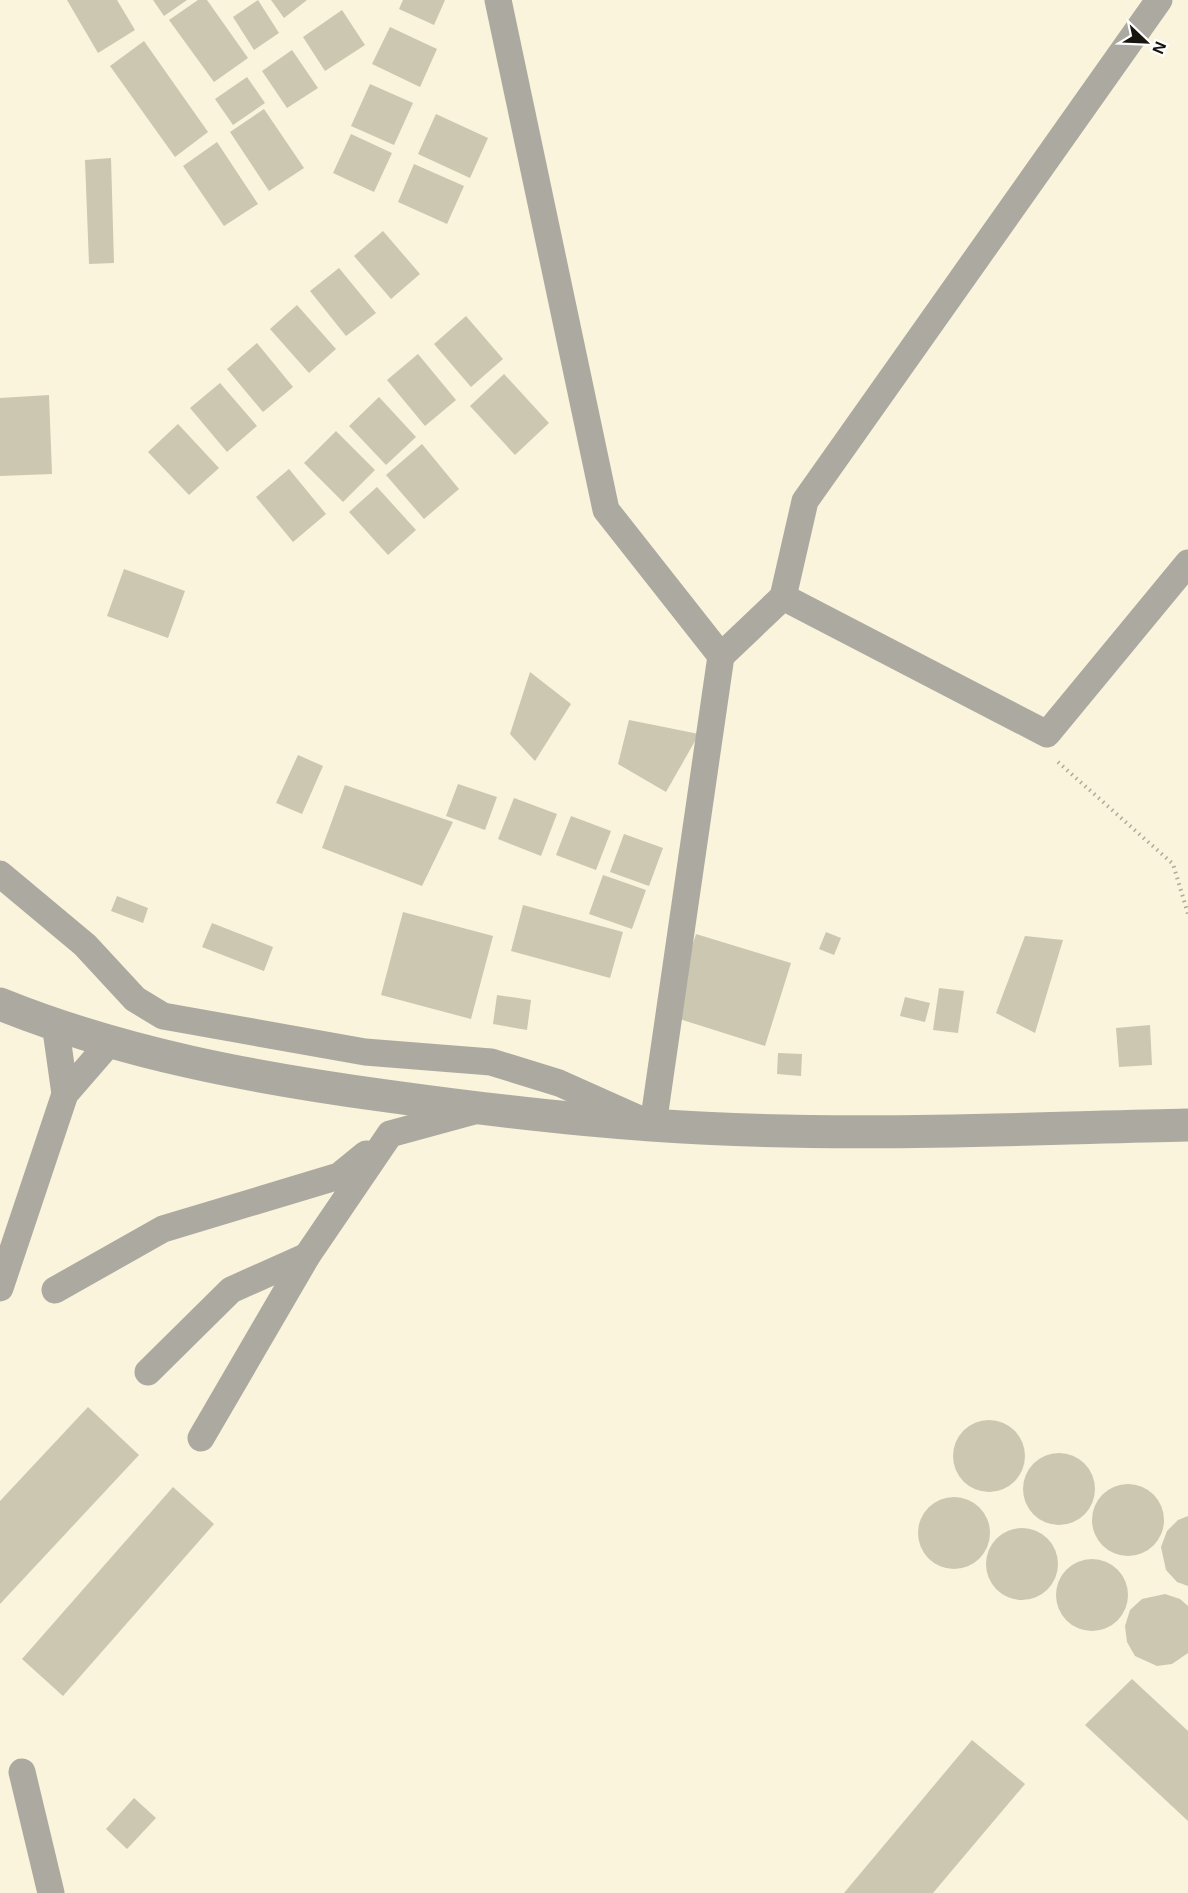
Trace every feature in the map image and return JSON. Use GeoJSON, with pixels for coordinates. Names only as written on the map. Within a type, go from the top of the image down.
{"type":"FeatureCollection","features":[{"type":"Feature","properties":{"kind":"street"},"geometry":{"type":"LineString","coordinates":[[498,0],[606,510],[721,656]]}},
{"type":"Feature","properties":{"kind":"street"},"geometry":{"type":"LineString","coordinates":[[653,1125],[721,656],[783,597],[805,501],[1159,0]]}},
{"type":"Feature","properties":{"kind":"street"},"geometry":{"type":"LineString","coordinates":[[783,597],[1047,734],[1188,563]]}},
{"type":"Feature","properties":{"kind":"street"},"geometry":{"type":"LineString","coordinates":[[0,874],[27,899],[85,945],[135,999],[163,1016],[365,1052],[491,1062],[559,1083],[653,1125]]}},
{"type":"Feature","properties":{"kind":"street"},"geometry":{"type":"LineString","coordinates":[[0,1004],[111,1041],[227,1072],[482,1109],[653,1125],[881,1132],[1188,1125]]}},
{"type":"Feature","properties":{"kind":"street"},"geometry":{"type":"LineString","coordinates":[[56,1023],[65,1094]]}},
{"type":"Feature","properties":{"kind":"street"},"geometry":{"type":"LineString","coordinates":[[0,1288],[65,1094],[111,1041]]}},
{"type":"Feature","properties":{"kind":"street"},"geometry":{"type":"LineString","coordinates":[[55,1290],[163,1229],[339,1176],[390,1134],[482,1109]]}},
{"type":"Feature","properties":{"kind":"street"},"geometry":{"type":"LineString","coordinates":[[201,1438],[307,1256],[390,1134]]}},
{"type":"Feature","properties":{"kind":"street"},"geometry":{"type":"LineString","coordinates":[[148,1372],[231,1290],[307,1256]]}},
{"type":"Feature","properties":{"kind":"street"},"geometry":{"type":"LineString","coordinates":[[22,1772],[51,1893]]}},
{"type":"Feature","properties":{"kind":"path"},"geometry":{"type":"LineString","coordinates":[[1057,761],[1173,864],[1188,914]]}},
{"type":"Feature","properties":{"kind":"building"},"geometry":{"type":"Polygon","coordinates":[[[67,0],[117,0],[135,30],[98,53],[67,0]]]}},
{"type":"Feature","properties":{"kind":"building"},"geometry":{"type":"Polygon","coordinates":[[[153,0],[187,0],[164,16],[153,0]]]}},
{"type":"Feature","properties":{"kind":"building"},"geometry":{"type":"Polygon","coordinates":[[[198,0],[207,0],[248,58],[214,82],[169,20],[198,0]]]}},
{"type":"Feature","properties":{"kind":"building"},"geometry":{"type":"Polygon","coordinates":[[[258,0],[279,33],[254,50],[233,17],[258,0]]]}},
{"type":"Feature","properties":{"kind":"building"},"geometry":{"type":"Polygon","coordinates":[[[271,0],[307,0],[284,18],[271,0]]]}},
{"type":"Feature","properties":{"kind":"building"},"geometry":{"type":"Polygon","coordinates":[[[403,0],[445,0],[434,25],[399,9],[403,0]]]}},
{"type":"Feature","properties":{"kind":"building"},"geometry":{"type":"Polygon","coordinates":[[[342,10],[365,45],[325,71],[303,37],[342,10]]]}},
{"type":"Feature","properties":{"kind":"building"},"geometry":{"type":"Polygon","coordinates":[[[390,27],[437,49],[420,87],[372,64],[390,27]]]}},
{"type":"Feature","properties":{"kind":"building"},"geometry":{"type":"Polygon","coordinates":[[[144,41],[208,132],[175,157],[110,66],[144,41]]]}},
{"type":"Feature","properties":{"kind":"building"},"geometry":{"type":"Polygon","coordinates":[[[292,50],[318,88],[287,108],[262,71],[292,50]]]}},
{"type":"Feature","properties":{"kind":"building"},"geometry":{"type":"Polygon","coordinates":[[[247,77],[265,103],[233,125],[215,99],[247,77]]]}},
{"type":"Feature","properties":{"kind":"building"},"geometry":{"type":"Polygon","coordinates":[[[370,84],[413,103],[394,145],[351,126],[370,84]]]}},
{"type":"Feature","properties":{"kind":"building"},"geometry":{"type":"Polygon","coordinates":[[[264,109],[304,168],[269,191],[230,132],[264,109]]]}},
{"type":"Feature","properties":{"kind":"building"},"geometry":{"type":"Polygon","coordinates":[[[436,114],[488,138],[470,178],[418,154],[436,114]]]}},
{"type":"Feature","properties":{"kind":"building"},"geometry":{"type":"Polygon","coordinates":[[[351,134],[392,153],[374,192],[333,173],[351,134]]]}},
{"type":"Feature","properties":{"kind":"building"},"geometry":{"type":"Polygon","coordinates":[[[217,142],[258,204],[224,226],[183,166],[217,142]]]}},
{"type":"Feature","properties":{"kind":"building"},"geometry":{"type":"Polygon","coordinates":[[[111,158],[114,263],[89,264],[85,160],[111,158]]]}},
{"type":"Feature","properties":{"kind":"building"},"geometry":{"type":"Polygon","coordinates":[[[414,164],[464,186],[447,224],[398,202],[414,164]]]}},
{"type":"Feature","properties":{"kind":"building"},"geometry":{"type":"Polygon","coordinates":[[[383,231],[420,274],[391,299],[354,256],[383,231]]]}},
{"type":"Feature","properties":{"kind":"building"},"geometry":{"type":"Polygon","coordinates":[[[339,268],[376,313],[346,336],[310,291],[339,268]]]}},
{"type":"Feature","properties":{"kind":"building"},"geometry":{"type":"Polygon","coordinates":[[[297,305],[336,349],[309,373],[270,329],[297,305]]]}},
{"type":"Feature","properties":{"kind":"building"},"geometry":{"type":"Polygon","coordinates":[[[466,316],[503,359],[471,387],[434,344],[466,316]]]}},
{"type":"Feature","properties":{"kind":"building"},"geometry":{"type":"Polygon","coordinates":[[[257,343],[293,387],[263,412],[227,369],[257,343]]]}},
{"type":"Feature","properties":{"kind":"building"},"geometry":{"type":"Polygon","coordinates":[[[418,354],[456,400],[425,426],[387,380],[418,354]]]}},
{"type":"Feature","properties":{"kind":"building"},"geometry":{"type":"Polygon","coordinates":[[[504,374],[549,423],[515,455],[470,406],[504,374]]]}},
{"type":"Feature","properties":{"kind":"building"},"geometry":{"type":"Polygon","coordinates":[[[220,383],[257,426],[227,452],[190,408],[220,383]]]}},
{"type":"Feature","properties":{"kind":"building"},"geometry":{"type":"Polygon","coordinates":[[[49,395],[52,474],[0,476],[0,398],[49,395]]]}},
{"type":"Feature","properties":{"kind":"building"},"geometry":{"type":"Polygon","coordinates":[[[379,397],[416,437],[386,465],[349,426],[379,397]]]}},
{"type":"Feature","properties":{"kind":"building"},"geometry":{"type":"Polygon","coordinates":[[[178,424],[219,468],[189,495],[148,452],[178,424]]]}},
{"type":"Feature","properties":{"kind":"building"},"geometry":{"type":"Polygon","coordinates":[[[336,431],[375,470],[343,502],[304,463],[336,431]]]}},
{"type":"Feature","properties":{"kind":"building"},"geometry":{"type":"Polygon","coordinates":[[[422,444],[459,489],[424,519],[386,475],[422,444]]]}},
{"type":"Feature","properties":{"kind":"building"},"geometry":{"type":"Polygon","coordinates":[[[289,469],[326,514],[293,542],[256,497],[289,469]]]}},
{"type":"Feature","properties":{"kind":"building"},"geometry":{"type":"Polygon","coordinates":[[[377,487],[416,530],[388,555],[349,512],[377,487]]]}},
{"type":"Feature","properties":{"kind":"building"},"geometry":{"type":"Polygon","coordinates":[[[124,569],[185,591],[168,638],[107,616],[124,569]]]}},
{"type":"Feature","properties":{"kind":"building"},"geometry":{"type":"Polygon","coordinates":[[[530,672],[571,704],[535,761],[510,734],[530,672]]]}},
{"type":"Feature","properties":{"kind":"building"},"geometry":{"type":"Polygon","coordinates":[[[629,720],[699,734],[666,792],[618,764],[629,720]]]}},
{"type":"Feature","properties":{"kind":"building"},"geometry":{"type":"Polygon","coordinates":[[[298,755],[323,766],[302,814],[276,803],[298,755]]]}},
{"type":"Feature","properties":{"kind":"building"},"geometry":{"type":"Polygon","coordinates":[[[458,784],[497,797],[485,830],[446,816],[458,784]]]}},
{"type":"Feature","properties":{"kind":"building"},"geometry":{"type":"Polygon","coordinates":[[[345,785],[453,822],[422,886],[322,848],[345,785]]]}},
{"type":"Feature","properties":{"kind":"building"},"geometry":{"type":"Polygon","coordinates":[[[514,798],[557,814],[541,856],[498,839],[514,798]]]}},
{"type":"Feature","properties":{"kind":"building"},"geometry":{"type":"Polygon","coordinates":[[[571,816],[611,831],[596,870],[556,855],[571,816]]]}},
{"type":"Feature","properties":{"kind":"building"},"geometry":{"type":"Polygon","coordinates":[[[624,834],[663,848],[649,886],[610,872],[624,834]]]}},
{"type":"Feature","properties":{"kind":"building"},"geometry":{"type":"Polygon","coordinates":[[[603,875],[646,890],[632,929],[589,914],[603,875]]]}},
{"type":"Feature","properties":{"kind":"building"},"geometry":{"type":"Polygon","coordinates":[[[117,896],[148,908],[143,923],[111,911],[117,896]]]}},
{"type":"Feature","properties":{"kind":"building"},"geometry":{"type":"Polygon","coordinates":[[[523,905],[623,932],[610,978],[511,951],[523,905]]]}},
{"type":"Feature","properties":{"kind":"building"},"geometry":{"type":"Polygon","coordinates":[[[403,912],[493,936],[471,1019],[381,995],[403,912]]]}},
{"type":"Feature","properties":{"kind":"building"},"geometry":{"type":"Polygon","coordinates":[[[212,923],[273,947],[264,971],[202,947],[212,923]]]}},
{"type":"Feature","properties":{"kind":"building"},"geometry":{"type":"Polygon","coordinates":[[[826,932],[841,938],[834,955],[819,949],[826,932]]]}},
{"type":"Feature","properties":{"kind":"building"},"geometry":{"type":"Polygon","coordinates":[[[696,934],[791,963],[765,1046],[670,1016],[696,934]]]}},
{"type":"Feature","properties":{"kind":"building"},"geometry":{"type":"Polygon","coordinates":[[[1025,936],[1063,940],[1035,1033],[996,1013],[1025,936]]]}},
{"type":"Feature","properties":{"kind":"building"},"geometry":{"type":"Polygon","coordinates":[[[939,988],[964,991],[958,1033],[933,1030],[939,988]]]}},
{"type":"Feature","properties":{"kind":"building"},"geometry":{"type":"Polygon","coordinates":[[[497,995],[531,1000],[527,1030],[493,1024],[497,995]]]}},
{"type":"Feature","properties":{"kind":"building"},"geometry":{"type":"Polygon","coordinates":[[[905,997],[930,1003],[925,1022],[900,1016],[905,997]]]}},
{"type":"Feature","properties":{"kind":"building"},"geometry":{"type":"Polygon","coordinates":[[[1150,1025],[1152,1065],[1119,1067],[1116,1028],[1150,1025]]]}},
{"type":"Feature","properties":{"kind":"building"},"geometry":{"type":"Polygon","coordinates":[[[778,1053],[802,1054],[801,1076],[777,1074],[778,1053]]]}},
{"type":"Feature","properties":{"kind":"building"},"geometry":{"type":"Polygon","coordinates":[[[88,1407],[139,1455],[0,1604],[0,1501],[88,1407]]]}},
{"type":"Feature","properties":{"kind":"building"},"geometry":{"type":"Polygon","coordinates":[[[989,1420],[1003,1423],[1015,1430],[1022,1442],[1025,1456],[1022,1470],[1015,1482],[1003,1489],[989,1492],[975,1489],[963,1482],[956,1470],[953,1456],[956,1442],[963,1430],[975,1423],[989,1420]]]}},
{"type":"Feature","properties":{"kind":"building"},"geometry":{"type":"Polygon","coordinates":[[[1059,1453],[1073,1456],[1085,1463],[1092,1475],[1095,1489],[1092,1503],[1085,1515],[1073,1522],[1059,1525],[1045,1522],[1033,1515],[1026,1503],[1023,1489],[1026,1475],[1033,1463],[1045,1456],[1059,1453]]]}},
{"type":"Feature","properties":{"kind":"building"},"geometry":{"type":"Polygon","coordinates":[[[1128,1484],[1148,1490],[1158,1500],[1164,1520],[1158,1540],[1148,1550],[1128,1556],[1108,1550],[1098,1540],[1092,1520],[1098,1500],[1108,1490],[1128,1484]]]}},
{"type":"Feature","properties":{"kind":"building"},"geometry":{"type":"Polygon","coordinates":[[[173,1487],[214,1524],[63,1696],[22,1659],[173,1487]]]}},
{"type":"Feature","properties":{"kind":"building"},"geometry":{"type":"Polygon","coordinates":[[[954,1497],[974,1503],[984,1513],[990,1533],[984,1553],[974,1563],[954,1569],[934,1563],[924,1553],[918,1533],[924,1513],[934,1503],[954,1497]]]}},
{"type":"Feature","properties":{"kind":"building"},"geometry":{"type":"Polygon","coordinates":[[[1188,1516],[1188,1586],[1177,1582],[1166,1570],[1161,1547],[1167,1531],[1178,1520],[1188,1516]]]}},
{"type":"Feature","properties":{"kind":"building"},"geometry":{"type":"Polygon","coordinates":[[[1022,1528],[1042,1534],[1052,1544],[1058,1564],[1052,1584],[1042,1594],[1022,1600],[1002,1594],[992,1584],[986,1564],[992,1544],[1002,1534],[1022,1528]]]}},
{"type":"Feature","properties":{"kind":"building"},"geometry":{"type":"Polygon","coordinates":[[[1092,1559],[1106,1562],[1118,1569],[1125,1581],[1128,1595],[1125,1609],[1118,1621],[1106,1628],[1092,1631],[1078,1628],[1066,1621],[1059,1609],[1056,1595],[1059,1581],[1066,1569],[1078,1562],[1092,1559]]]}},
{"type":"Feature","properties":{"kind":"building"},"geometry":{"type":"Polygon","coordinates":[[[1165,1594],[1180,1599],[1188,1606],[1188,1653],[1172,1664],[1157,1666],[1135,1656],[1127,1642],[1125,1626],[1130,1610],[1142,1599],[1165,1594]]]}},
{"type":"Feature","properties":{"kind":"building"},"geometry":{"type":"Polygon","coordinates":[[[1132,1679],[1188,1731],[1188,1821],[1085,1725],[1132,1679]]]}},
{"type":"Feature","properties":{"kind":"building"},"geometry":{"type":"Polygon","coordinates":[[[972,1740],[1025,1784],[933,1893],[844,1893],[972,1740]]]}},
{"type":"Feature","properties":{"kind":"building"},"geometry":{"type":"Polygon","coordinates":[[[134,1798],[156,1818],[127,1849],[106,1829],[134,1798]]]}}]}
